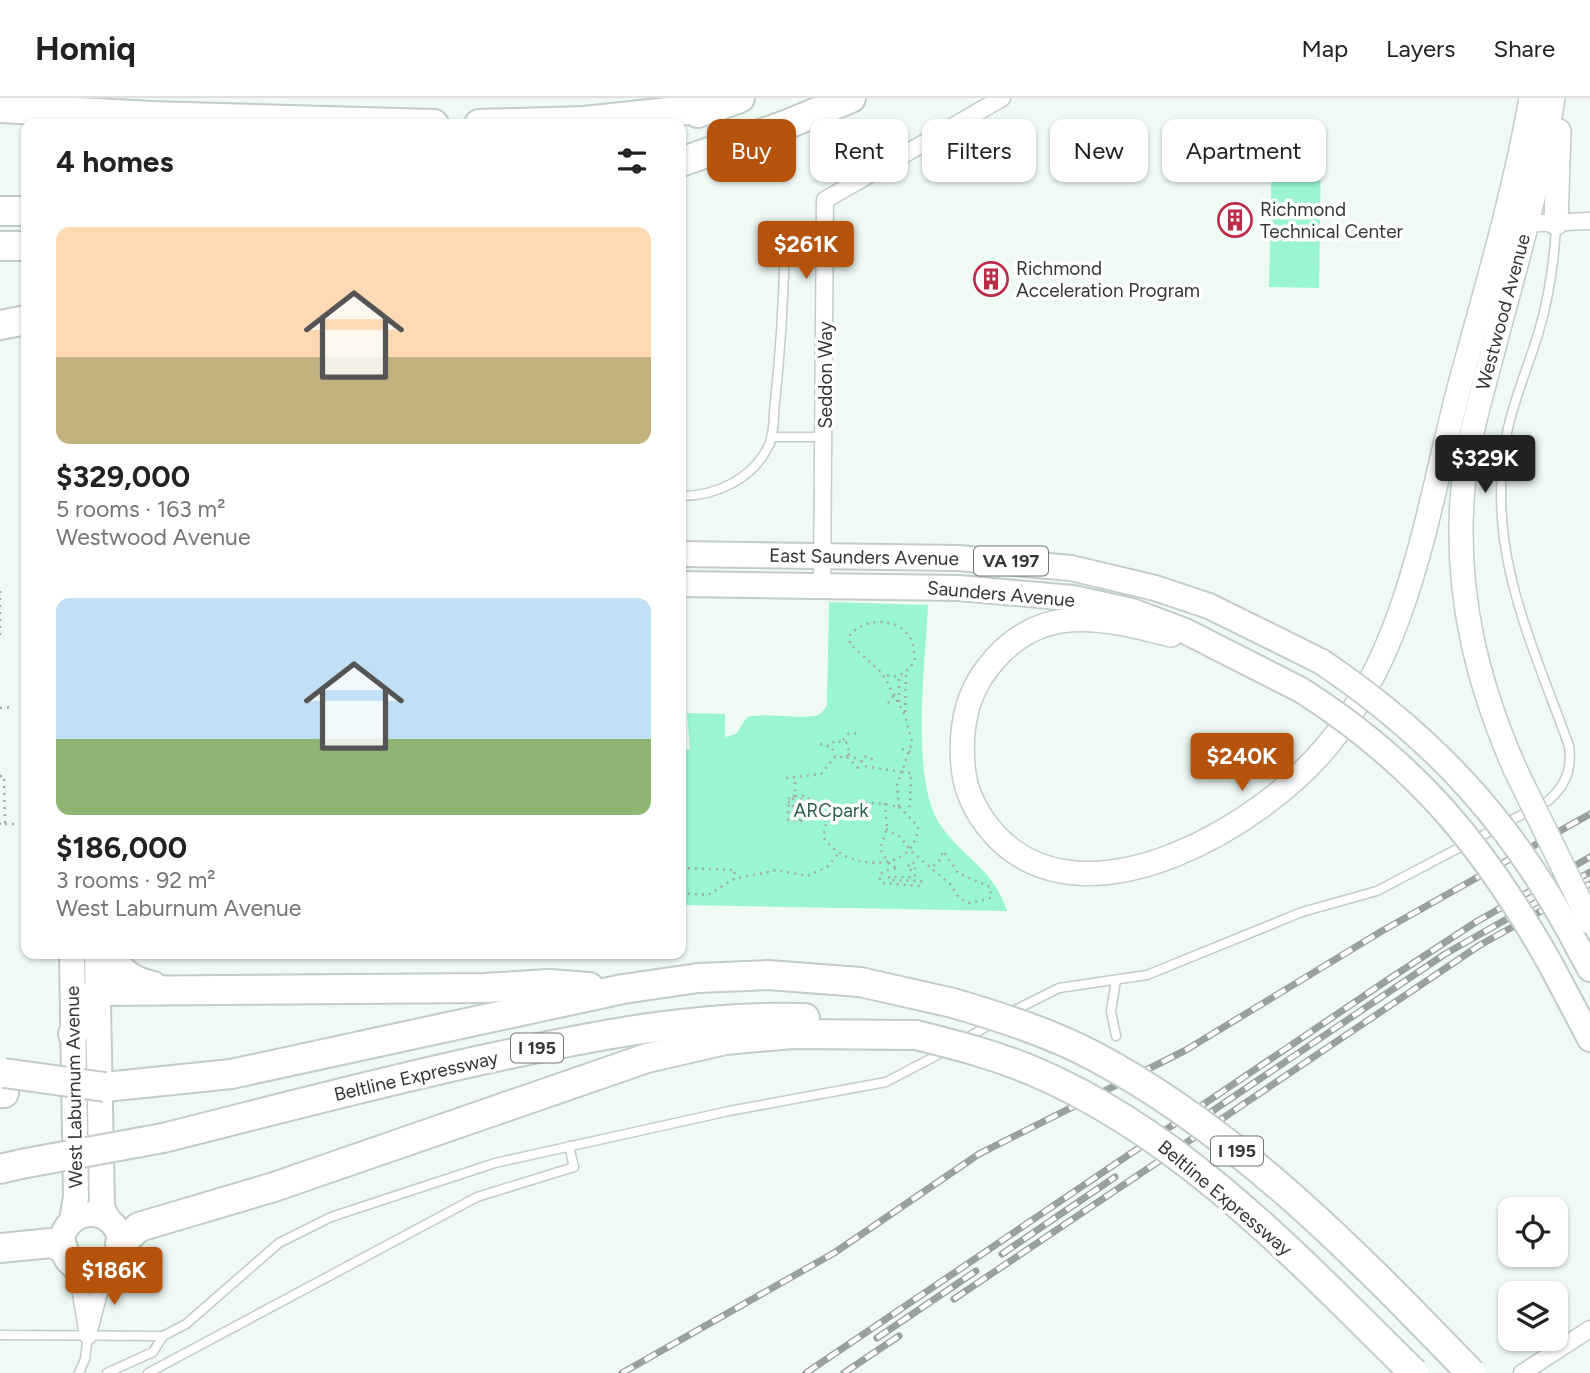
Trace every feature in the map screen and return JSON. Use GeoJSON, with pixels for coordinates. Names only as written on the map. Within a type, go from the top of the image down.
{"type":"FeatureCollection","features":[{"type":"Feature","properties":{"kind":"highway"},"geometry":{"type":"LineString","coordinates":[[686,160],[851,98]]}},
{"type":"Feature","properties":{"kind":"highway"},"geometry":{"type":"LineString","coordinates":[[599,119],[728,102]]}},
{"type":"Feature","properties":{"kind":"highway"},"geometry":{"type":"LineString","coordinates":[[679,119],[728,102]]}},
{"type":"Feature","properties":{"kind":"highway"},"geometry":{"type":"LineString","coordinates":[[0,108],[257,119]]}},
{"type":"Feature","properties":{"kind":"highway"},"geometry":{"type":"LineString","coordinates":[[0,211],[21,211]]}},
{"type":"Feature","properties":{"kind":"highway"},"geometry":{"type":"LineString","coordinates":[[0,246],[21,246]]}},
{"type":"Feature","properties":{"kind":"highway"},"geometry":{"type":"LineString","coordinates":[[113,959],[122,971],[138,983],[173,990]]}},
{"type":"Feature","properties":{"kind":"highway","name":"Beltline Expressway"},"geometry":{"type":"LineString","coordinates":[[2,1083],[105,1087],[231,1074],[623,989],[698,978],[768,975],[860,982],[953,1003],[1010,1020],[1089,1053],[1195,1118],[1312,1215],[1471,1373]]}},
{"type":"Feature","properties":{"kind":"highway"},"geometry":{"type":"LineString","coordinates":[[73,1034],[85,1003],[98,991],[485,988],[550,985],[623,989]]}},
{"type":"Feature","properties":{"kind":"highway","name":"Beltline Expressway"},"geometry":{"type":"LineString","coordinates":[[7,1166],[163,1138],[437,1069],[667,1023],[745,1016],[828,1018],[883,1026],[979,1051],[1034,1071],[1149,1134],[1202,1174],[1291,1252],[1414,1373]]}},
{"type":"Feature","properties":{"kind":"highway"},"geometry":{"type":"LineString","coordinates":[[120,1244],[139,1227],[274,1187],[647,1058],[738,1039],[793,1034],[916,1035]]}},
{"type":"Feature","properties":{"kind":"highway"},"geometry":{"type":"LineString","coordinates":[[0,1248],[51,1243],[67,1256]]}},
{"type":"Feature","properties":{"kind":"main road"},"geometry":{"type":"LineString","coordinates":[[52,98],[52,119]]}},
{"type":"Feature","properties":{"kind":"main road"},"geometry":{"type":"LineString","coordinates":[[83,98],[84,119]]}},
{"type":"Feature","properties":{"kind":"main road","name":"Westwood Avenue"},"geometry":{"type":"LineString","coordinates":[[1226,650],[1091,618],[1051,622],[1018,639],[991,663],[979,679],[962,725],[964,776],[982,819],[1006,846],[1035,863],[1073,873],[1111,873],[1171,855],[1218,834],[1280,791],[1327,746],[1372,680],[1393,632],[1503,225],[1531,98]]}},
{"type":"Feature","properties":{"kind":"main road","name":"Westwood Avenue"},"geometry":{"type":"LineString","coordinates":[[1553,98],[1527,224],[1473,427],[1462,499],[1461,533],[1469,635],[1486,699],[1515,769],[1590,922]]}},
{"type":"Feature","properties":{"kind":"main road"},"geometry":{"type":"LineString","coordinates":[[1556,223],[1560,98]]}},
{"type":"Feature","properties":{"kind":"main road","name":"East Saunders Avenue"},"geometry":{"type":"LineString","coordinates":[[686,554],[1016,561],[1100,574],[1209,606],[1275,636],[1322,662],[1401,720],[1481,799],[1531,863],[1585,959]]}},
{"type":"Feature","properties":{"kind":"main road","name":"Saunders Avenue"},"geometry":{"type":"LineString","coordinates":[[686,584],[959,588],[1073,598],[1158,620],[1226,650],[1301,690],[1381,748],[1437,801],[1491,866],[1551,965],[1590,1039]]}},
{"type":"Feature","properties":{"kind":"main road","name":"West Laburnum Avenue"},"geometry":{"type":"LineString","coordinates":[[67,1256],[63,1238],[72,1220],[76,1197],[72,959]]}},
{"type":"Feature","properties":{"kind":"main road","name":"West Laburnum Avenue"},"geometry":{"type":"LineString","coordinates":[[97,959],[102,1207],[107,1219]]}},
{"type":"Feature","properties":{"kind":"main road","name":"West Laburnum Avenue"},"geometry":{"type":"LineString","coordinates":[[72,1220],[90,1214],[107,1219],[115,1225],[120,1244]]}},
{"type":"Feature","properties":{"kind":"main road"},"geometry":{"type":"LineString","coordinates":[[67,1256],[87,1272],[105,1269],[113,1262],[120,1244]]}},
{"type":"Feature","properties":{"kind":"street","name":"Seddon Way"},"geometry":{"type":"LineString","coordinates":[[822,586],[825,200],[1002,98]]}},
{"type":"Feature","properties":{"kind":"street"},"geometry":{"type":"LineString","coordinates":[[1503,225],[1590,221]]}},
{"type":"Feature","properties":{"kind":"street"},"geometry":{"type":"LineString","coordinates":[[67,1256],[78,1275],[88,1336]]}},
{"type":"Feature","properties":{"kind":"street"},"geometry":{"type":"LineString","coordinates":[[88,1336],[105,1269]]}},
{"type":"Feature","properties":{"kind":"street"},"geometry":{"type":"LineString","coordinates":[[1531,1371],[1590,1329]]}},
{"type":"Feature","properties":{"kind":"lane"},"geometry":{"type":"LineString","coordinates":[[0,1335],[163,1336],[186,1324],[279,1243],[302,1229],[331,1217],[495,1163],[729,1111],[886,1082],[908,1073],[1045,993],[1075,984],[1147,975],[1302,912],[1399,883],[1548,801],[1564,783],[1570,768],[1569,746],[1513,592],[1507,569],[1501,501],[1507,432],[1544,313],[1553,268],[1556,223]]}},
{"type":"Feature","properties":{"kind":"lane"},"geometry":{"type":"LineString","coordinates":[[686,496],[705,496],[732,484],[750,470],[770,444],[784,321],[785,235],[825,233]]}},
{"type":"Feature","properties":{"kind":"lane"},"geometry":{"type":"LineString","coordinates":[[771,437],[825,437]]}},
{"type":"Feature","properties":{"kind":"lane"},"geometry":{"type":"LineString","coordinates":[[1116,979],[1111,1011],[1116,1035]]}},
{"type":"Feature","properties":{"kind":"lane"},"geometry":{"type":"LineString","coordinates":[[148,1373],[477,1197],[574,1167],[569,1146]]}},
{"type":"Feature","properties":{"kind":"lane"},"geometry":{"type":"LineString","coordinates":[[79,1373],[85,1359],[88,1336]]}},
{"type":"Feature","properties":{"kind":"lane"},"geometry":{"type":"LineString","coordinates":[[107,1373],[153,1352],[163,1336]]}},
{"type":"Feature","properties":{"kind":"path"},"geometry":{"type":"LineString","coordinates":[[0,591],[0,639]]}},
{"type":"Feature","properties":{"kind":"path"},"geometry":{"type":"LineString","coordinates":[[882,673],[906,673],[915,661],[909,636],[897,625],[871,621],[857,626],[850,635],[850,645],[882,673],[911,730],[911,752],[897,784],[899,807]]}},
{"type":"Feature","properties":{"kind":"path"},"geometry":{"type":"LineString","coordinates":[[905,715],[906,673]]}},
{"type":"Feature","properties":{"kind":"path"},"geometry":{"type":"LineString","coordinates":[[899,702],[900,675]]}},
{"type":"Feature","properties":{"kind":"path"},"geometry":{"type":"LineString","coordinates":[[888,703],[894,695]]}},
{"type":"Feature","properties":{"kind":"path"},"geometry":{"type":"LineString","coordinates":[[0,708],[14,707]]}},
{"type":"Feature","properties":{"kind":"path"},"geometry":{"type":"LineString","coordinates":[[856,770],[858,768],[847,756],[844,740],[848,734],[860,733]]}},
{"type":"Feature","properties":{"kind":"path"},"geometry":{"type":"LineString","coordinates":[[835,757],[832,747],[834,741],[844,740]]}},
{"type":"Feature","properties":{"kind":"path"},"geometry":{"type":"LineString","coordinates":[[820,744],[832,747]]}},
{"type":"Feature","properties":{"kind":"path"},"geometry":{"type":"LineString","coordinates":[[902,749],[911,752]]}},
{"type":"Feature","properties":{"kind":"path"},"geometry":{"type":"LineString","coordinates":[[786,778],[821,774],[835,757],[847,756],[861,761],[864,766],[911,773],[910,805],[907,812]]}},
{"type":"Feature","properties":{"kind":"path"},"geometry":{"type":"LineString","coordinates":[[861,761],[864,756],[875,760]]}},
{"type":"Feature","properties":{"kind":"path"},"geometry":{"type":"LineString","coordinates":[[0,776],[4,776],[5,824]]}},
{"type":"Feature","properties":{"kind":"path"},"geometry":{"type":"LineString","coordinates":[[794,796],[795,778]]}},
{"type":"Feature","properties":{"kind":"path"},"geometry":{"type":"LineString","coordinates":[[810,814],[806,821],[788,820],[791,812],[789,796],[807,796],[811,803]]}},
{"type":"Feature","properties":{"kind":"path"},"geometry":{"type":"LineString","coordinates":[[800,821],[801,796]]}},
{"type":"Feature","properties":{"kind":"path"},"geometry":{"type":"LineString","coordinates":[[864,800],[899,807],[907,812],[918,826],[917,840],[910,849],[888,862],[872,864],[838,854],[824,838],[824,828],[831,815],[843,807],[864,800]]}},
{"type":"Feature","properties":{"kind":"path"},"geometry":{"type":"LineString","coordinates":[[791,803],[817,803],[816,814],[791,812]]}},
{"type":"Feature","properties":{"kind":"path"},"geometry":{"type":"LineString","coordinates":[[885,803],[886,829],[880,849],[888,862],[898,868],[884,871],[879,876],[881,883],[921,886],[921,881],[889,880],[889,877],[915,877],[915,870]]}},
{"type":"Feature","properties":{"kind":"path"},"geometry":{"type":"LineString","coordinates":[[0,824],[16,824]]}},
{"type":"Feature","properties":{"kind":"path"},"geometry":{"type":"LineString","coordinates":[[886,829],[900,837],[910,849],[965,902],[991,898],[990,887],[958,873],[943,851],[931,868]]}},
{"type":"Feature","properties":{"kind":"path"},"geometry":{"type":"LineString","coordinates":[[686,893],[708,895],[734,878],[777,870],[807,876],[827,867],[838,854]]}},
{"type":"Feature","properties":{"kind":"path"},"geometry":{"type":"LineString","coordinates":[[686,868],[735,870],[734,878]]}},
{"type":"Feature","properties":{"kind":"green space"},"geometry":{"type":"Polygon","coordinates":[[[1271,182],[1321,182],[1319,288],[1269,287],[1271,182]]]}},
{"type":"Feature","properties":{"kind":"green space","name":"ARCpark"},"geometry":{"type":"Polygon","coordinates":[[[829,602],[928,605],[922,748],[930,803],[948,835],[994,884],[1007,911],[686,905],[686,749],[690,749],[687,713],[725,714],[725,737],[736,734],[747,717],[815,716],[827,705],[829,602]]]}},
{"type":"Feature","properties":{"kind":"railway"},"geometry":{"type":"LineString","coordinates":[[622,1373],[834,1253],[979,1154],[1186,1050],[1382,931],[1590,814]]}},
{"type":"Feature","properties":{"kind":"railway"},"geometry":{"type":"LineString","coordinates":[[806,1373],[1389,979],[1476,922],[1590,857]]}},
{"type":"Feature","properties":{"kind":"railway"},"geometry":{"type":"LineString","coordinates":[[1202,1118],[1445,954],[1590,872]]}},
{"type":"Feature","properties":{"kind":"railway"},"geometry":{"type":"LineString","coordinates":[[954,1299],[1480,945],[1590,884]]}},
{"type":"Feature","properties":{"kind":"railway"},"geometry":{"type":"LineString","coordinates":[[1002,1254],[1115,1177]]}},
{"type":"Feature","properties":{"kind":"railway"},"geometry":{"type":"LineString","coordinates":[[877,1338],[976,1271]]}},
{"type":"Feature","properties":{"kind":"railway"},"geometry":{"type":"LineString","coordinates":[[844,1373],[899,1336]]}},
{"type":"Feature","properties":{"kind":"place","name":"Richmond Technical Center"},"geometry":{"type":"Point","coordinates":[1235,220]}},
{"type":"Feature","properties":{"kind":"place","name":"Richmond Acceleration Program"},"geometry":{"type":"Point","coordinates":[991,279]}}]}
